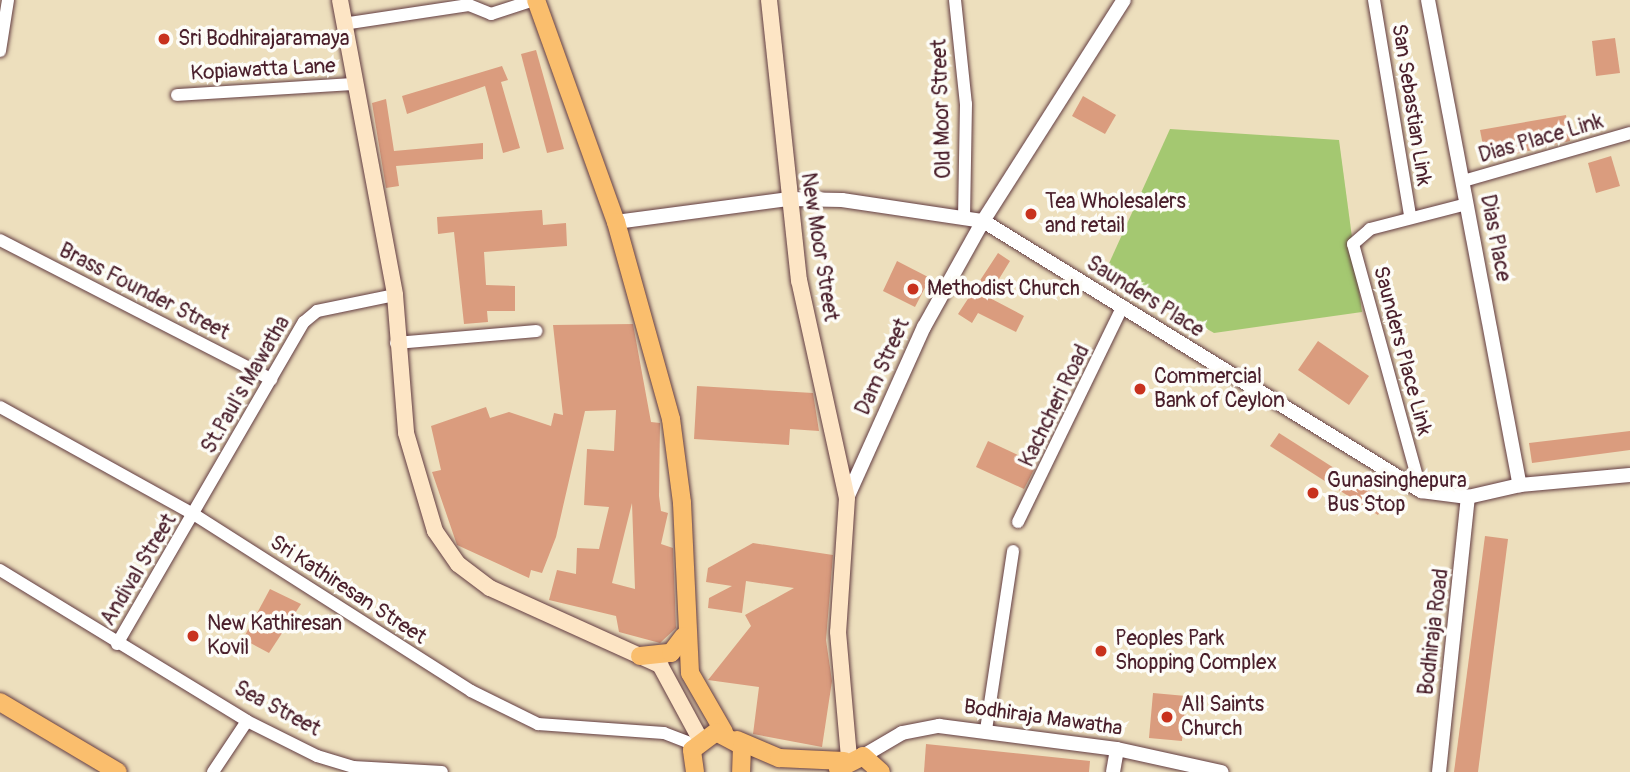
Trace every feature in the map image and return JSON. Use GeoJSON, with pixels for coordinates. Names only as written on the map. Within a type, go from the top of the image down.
{"type":"FeatureCollection","features":[{"type":"Feature","properties":{"kind":"main road"},"geometry":{"type":"LineString","coordinates":[[340,0],[351,85],[395,295],[396,343],[406,433],[435,531],[458,564],[490,588],[640,656],[667,671],[697,742],[695,772]]}},
{"type":"Feature","properties":{"kind":"main road"},"geometry":{"type":"LineString","coordinates":[[535,0],[616,222],[671,419],[682,503],[684,636],[699,698],[744,754],[741,772]]}},
{"type":"Feature","properties":{"kind":"main road","name":"New Moor Street"},"geometry":{"type":"LineString","coordinates":[[769,0],[799,280],[847,498]]}},
{"type":"Feature","properties":{"kind":"main road","name":"Dam Street"},"geometry":{"type":"LineString","coordinates":[[847,498],[838,632],[848,762]]}},
{"type":"Feature","properties":{"kind":"main road"},"geometry":{"type":"LineString","coordinates":[[640,656],[671,653],[684,636]]}},
{"type":"Feature","properties":{"kind":"main road"},"geometry":{"type":"LineString","coordinates":[[0,702],[118,772]]}},
{"type":"Feature","properties":{"kind":"main road"},"geometry":{"type":"LineString","coordinates":[[697,742],[730,736],[779,758],[848,762],[881,772]]}},
{"type":"Feature","properties":{"kind":"street"},"geometry":{"type":"LineString","coordinates":[[0,51],[8,0]]}},
{"type":"Feature","properties":{"kind":"street"},"geometry":{"type":"LineString","coordinates":[[342,24],[469,5],[491,14],[535,0]]}},
{"type":"Feature","properties":{"kind":"street","name":"Old Moor Street"},"geometry":{"type":"LineString","coordinates":[[955,0],[966,104],[964,217]]}},
{"type":"Feature","properties":{"kind":"street","name":"Dam Street"},"geometry":{"type":"LineString","coordinates":[[847,498],[924,327],[983,221],[1124,0]]}},
{"type":"Feature","properties":{"kind":"street","name":"San Sebastian Link"},"geometry":{"type":"LineString","coordinates":[[1374,0],[1410,216]]}},
{"type":"Feature","properties":{"kind":"street","name":"Dias Place"},"geometry":{"type":"LineString","coordinates":[[1428,0],[1520,485]]}},
{"type":"Feature","properties":{"kind":"street","name":"Kopiawatta Lane"},"geometry":{"type":"LineString","coordinates":[[177,94],[351,85]]}},
{"type":"Feature","properties":{"kind":"street","name":"Dias Place Link"},"geometry":{"type":"LineString","coordinates":[[1463,181],[1630,133]]}},
{"type":"Feature","properties":{"kind":"street","name":"Saunders Place"},"geometry":{"type":"LineString","coordinates":[[616,222],[789,199],[983,221],[1421,491],[1468,497],[1520,485],[1630,475]]}},
{"type":"Feature","properties":{"kind":"street"},"geometry":{"type":"LineString","coordinates":[[1410,216],[1468,204]]}},
{"type":"Feature","properties":{"kind":"street","name":"Saunders Place Link"},"geometry":{"type":"LineString","coordinates":[[1410,216],[1370,229],[1353,244],[1421,491]]}},
{"type":"Feature","properties":{"kind":"street","name":"Brass Founder Street"},"geometry":{"type":"LineString","coordinates":[[0,240],[271,379]]}},
{"type":"Feature","properties":{"kind":"street","name":"St.Paul's Mawatha"},"geometry":{"type":"LineString","coordinates":[[195,515],[271,379],[311,315],[395,295]]}},
{"type":"Feature","properties":{"kind":"street","name":"Kachcheri Road"},"geometry":{"type":"LineString","coordinates":[[1018,522],[1123,306]]}},
{"type":"Feature","properties":{"kind":"street"},"geometry":{"type":"LineString","coordinates":[[396,343],[536,331]]}},
{"type":"Feature","properties":{"kind":"street","name":"Sri Kathiresan Street"},"geometry":{"type":"LineString","coordinates":[[0,407],[195,515],[471,691],[538,724],[664,733],[697,742]]}},
{"type":"Feature","properties":{"kind":"street","name":"Bodhiraja Road"},"geometry":{"type":"LineString","coordinates":[[1439,772],[1468,497]]}},
{"type":"Feature","properties":{"kind":"street","name":"Andival Street"},"geometry":{"type":"LineString","coordinates":[[117,644],[195,515]]}},
{"type":"Feature","properties":{"kind":"street"},"geometry":{"type":"LineString","coordinates":[[986,730],[1013,551]]}},
{"type":"Feature","properties":{"kind":"street","name":"Sea Street"},"geometry":{"type":"LineString","coordinates":[[0,570],[117,644],[247,721],[353,767],[442,772]]}},
{"type":"Feature","properties":{"kind":"street"},"geometry":{"type":"LineString","coordinates":[[213,772],[247,721]]}},
{"type":"Feature","properties":{"kind":"street","name":"Bodhiraja Mawatha"},"geometry":{"type":"LineString","coordinates":[[848,762],[902,733],[939,726],[1117,749],[1222,772]]}},
{"type":"Feature","properties":{"kind":"street"},"geometry":{"type":"LineString","coordinates":[[1113,772],[1117,749]]}},
{"type":"Feature","properties":{"kind":"green space"},"geometry":{"type":"Polygon","coordinates":[[[1170,129],[1339,140],[1362,312],[1214,333],[1106,270],[1170,129]]]}},
{"type":"Feature","properties":{"kind":"building"},"geometry":{"type":"Polygon","coordinates":[[[1615,38],[1620,73],[1596,76],[1592,41],[1615,38]]]}},
{"type":"Feature","properties":{"kind":"building"},"geometry":{"type":"Polygon","coordinates":[[[536,50],[564,149],[547,153],[521,54],[536,50]]]}},
{"type":"Feature","properties":{"kind":"building"},"geometry":{"type":"Polygon","coordinates":[[[502,66],[508,80],[501,82],[520,148],[503,153],[485,86],[407,114],[402,96],[502,66]]]}},
{"type":"Feature","properties":{"kind":"building"},"geometry":{"type":"Polygon","coordinates":[[[1083,96],[1116,115],[1105,134],[1072,116],[1083,96]]]}},
{"type":"Feature","properties":{"kind":"building"},"geometry":{"type":"Polygon","coordinates":[[[386,99],[394,151],[483,143],[483,159],[396,166],[399,186],[386,188],[372,103],[386,99]]]}},
{"type":"Feature","properties":{"kind":"building"},"geometry":{"type":"Polygon","coordinates":[[[1566,115],[1570,141],[1486,161],[1480,130],[1566,115]]]}},
{"type":"Feature","properties":{"kind":"building"},"geometry":{"type":"Polygon","coordinates":[[[1611,156],[1620,186],[1596,193],[1588,163],[1611,156]]]}},
{"type":"Feature","properties":{"kind":"building"},"geometry":{"type":"Polygon","coordinates":[[[542,210],[543,225],[566,223],[567,246],[484,252],[486,285],[515,286],[515,311],[487,311],[488,322],[464,324],[454,232],[438,234],[437,217],[542,210]]]}},
{"type":"Feature","properties":{"kind":"building"},"geometry":{"type":"Polygon","coordinates":[[[998,253],[1010,261],[988,297],[1024,316],[1016,332],[978,313],[972,323],[958,314],[998,253]]]}},
{"type":"Feature","properties":{"kind":"building"},"geometry":{"type":"Polygon","coordinates":[[[897,261],[930,278],[915,307],[883,291],[897,261]]]}},
{"type":"Feature","properties":{"kind":"building"},"geometry":{"type":"Polygon","coordinates":[[[633,324],[651,422],[660,423],[659,496],[661,511],[668,513],[661,544],[673,548],[676,628],[660,643],[619,632],[616,616],[549,600],[557,570],[576,574],[577,548],[599,549],[609,507],[584,505],[587,449],[614,451],[616,410],[585,411],[556,537],[542,573],[531,570],[529,578],[457,545],[432,472],[441,470],[431,426],[486,407],[490,418],[509,412],[551,426],[554,413],[563,415],[553,325],[633,324]],[[632,503],[612,583],[635,589],[632,503]]]}},
{"type":"Feature","properties":{"kind":"building"},"geometry":{"type":"Polygon","coordinates":[[[1318,341],[1369,376],[1349,405],[1298,370],[1318,341]]]}},
{"type":"Feature","properties":{"kind":"building"},"geometry":{"type":"Polygon","coordinates":[[[697,386],[813,393],[819,431],[790,429],[789,445],[694,439],[697,386]]]}},
{"type":"Feature","properties":{"kind":"building"},"geometry":{"type":"Polygon","coordinates":[[[1630,431],[1630,450],[1532,463],[1529,443],[1630,431]]]}},
{"type":"Feature","properties":{"kind":"building"},"geometry":{"type":"Polygon","coordinates":[[[1279,433],[1386,501],[1378,515],[1270,446],[1279,433]]]}},
{"type":"Feature","properties":{"kind":"building"},"geometry":{"type":"Polygon","coordinates":[[[988,441],[1037,464],[1024,489],[976,467],[988,441]]]}},
{"type":"Feature","properties":{"kind":"building"},"geometry":{"type":"Polygon","coordinates":[[[1485,536],[1508,539],[1478,772],[1454,772],[1485,536]]]}},
{"type":"Feature","properties":{"kind":"building"},"geometry":{"type":"Polygon","coordinates":[[[753,543],[833,555],[826,640],[832,681],[822,747],[753,734],[759,687],[708,680],[751,626],[745,615],[794,588],[746,581],[742,613],[708,608],[709,598],[732,586],[706,582],[708,568],[753,543]]]}},
{"type":"Feature","properties":{"kind":"building"},"geometry":{"type":"Polygon","coordinates":[[[270,589],[301,604],[269,653],[243,639],[270,589]]]}},
{"type":"Feature","properties":{"kind":"building","name":"All Saints Church"},"geometry":{"type":"Polygon","coordinates":[[[1153,693],[1186,696],[1182,741],[1149,738],[1153,693]]]}},
{"type":"Feature","properties":{"kind":"building"},"geometry":{"type":"Polygon","coordinates":[[[926,744],[1090,761],[1089,772],[924,772],[926,744]]]}},
{"type":"Feature","properties":{"kind":"place","name":"Sri Bodhirajaramaya"},"geometry":{"type":"Point","coordinates":[164,39]}},
{"type":"Feature","properties":{"kind":"place","name":"Tea Wholesalers and retail"},"geometry":{"type":"Point","coordinates":[1031,214]}},
{"type":"Feature","properties":{"kind":"place","name":"Methodist Church"},"geometry":{"type":"Point","coordinates":[913,289]}},
{"type":"Feature","properties":{"kind":"place","name":"Commercial Bank of Ceylon"},"geometry":{"type":"Point","coordinates":[1140,389]}},
{"type":"Feature","properties":{"kind":"place","name":"Gunasinghepura Bus Stop"},"geometry":{"type":"Point","coordinates":[1313,493]}},
{"type":"Feature","properties":{"kind":"place","name":"New Kathiresan Kovil"},"geometry":{"type":"Point","coordinates":[193,636]}},
{"type":"Feature","properties":{"kind":"place","name":"Peoples Park Shopping Complex"},"geometry":{"type":"Point","coordinates":[1101,651]}},
{"type":"Feature","properties":{"kind":"place","name":"All Saints Church"},"geometry":{"type":"Point","coordinates":[1167,717]}}]}
